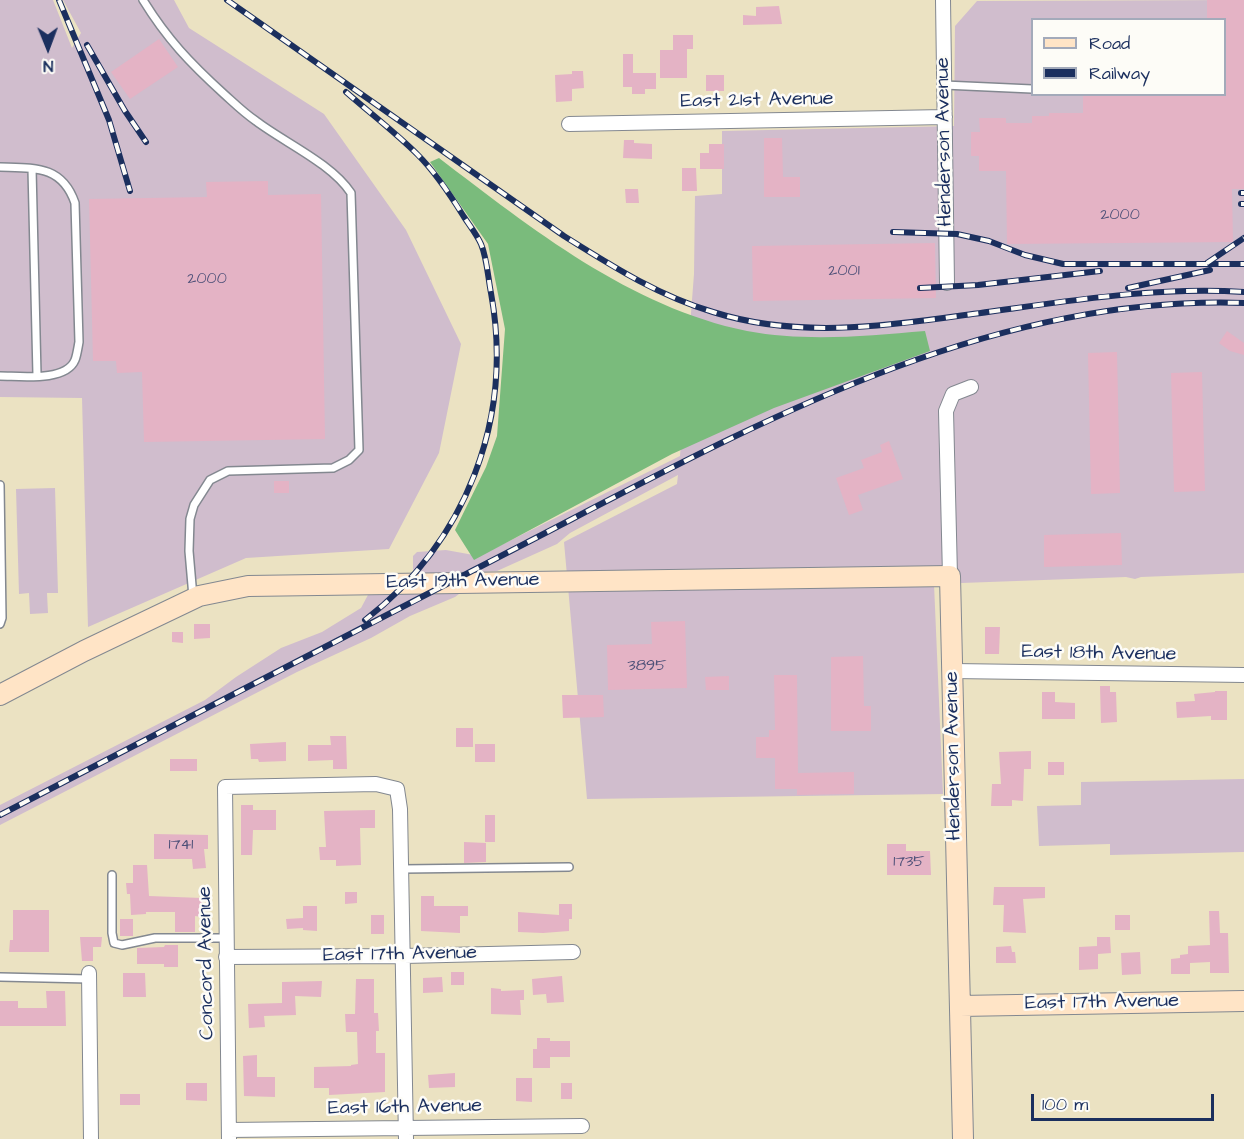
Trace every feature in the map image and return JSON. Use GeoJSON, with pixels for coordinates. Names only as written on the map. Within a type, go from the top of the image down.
{"type":"FeatureCollection","features":[{"type":"Feature","properties":{"kind":"street","name":"Henderson Avenue"},"geometry":{"type":"LineString","coordinates":[[943,0],[948,283]]}},
{"type":"Feature","properties":{"kind":"street","name":"East 21st Avenue"},"geometry":{"type":"LineString","coordinates":[[569,124],[945,117]]}},
{"type":"Feature","properties":{"kind":"street","name":"Henderson Avenue"},"geometry":{"type":"LineString","coordinates":[[963,1139],[946,411],[953,394],[970,387]]}},
{"type":"Feature","properties":{"kind":"street","name":"East 19th Avenue"},"geometry":{"type":"LineString","coordinates":[[0,695],[84,651],[193,599],[218,591],[264,585],[950,576]]}},
{"type":"Feature","properties":{"kind":"street","name":"East 18th Avenue"},"geometry":{"type":"LineString","coordinates":[[952,671],[1244,675]]}},
{"type":"Feature","properties":{"kind":"street","name":"Concord Avenue"},"geometry":{"type":"LineString","coordinates":[[229,1135],[225,787],[376,784],[397,789],[403,869]]}},
{"type":"Feature","properties":{"kind":"street"},"geometry":{"type":"LineString","coordinates":[[403,869],[406,1133]]}},
{"type":"Feature","properties":{"kind":"street","name":"East 17th Avenue"},"geometry":{"type":"LineString","coordinates":[[226,957],[573,952]]}},
{"type":"Feature","properties":{"kind":"street"},"geometry":{"type":"LineString","coordinates":[[89,976],[92,1139]]}},
{"type":"Feature","properties":{"kind":"street","name":"East 17th Avenue"},"geometry":{"type":"LineString","coordinates":[[960,1006],[1244,1001]]}},
{"type":"Feature","properties":{"kind":"street","name":"East 16th Avenue"},"geometry":{"type":"LineString","coordinates":[[229,1135],[406,1133],[582,1126]]}},
{"type":"Feature","properties":{"kind":"lane"},"geometry":{"type":"LineString","coordinates":[[143,0],[171,42],[195,68],[254,120],[311,158],[344,183],[351,193],[359,450],[349,460],[333,468],[228,471],[210,480],[194,505],[190,519],[189,551],[193,599]]}},
{"type":"Feature","properties":{"kind":"lane"},"geometry":{"type":"LineString","coordinates":[[944,85],[1031,89]]}},
{"type":"Feature","properties":{"kind":"lane"},"geometry":{"type":"LineString","coordinates":[[0,168],[45,170],[61,178],[70,189],[75,203],[79,342],[75,362],[67,371],[57,375],[0,376]]}},
{"type":"Feature","properties":{"kind":"lane"},"geometry":{"type":"LineString","coordinates":[[32,169],[37,375]]}},
{"type":"Feature","properties":{"kind":"lane"},"geometry":{"type":"LineString","coordinates":[[0,485],[2,618],[0,624]]}},
{"type":"Feature","properties":{"kind":"lane"},"geometry":{"type":"LineString","coordinates":[[403,869],[569,867]]}},
{"type":"Feature","properties":{"kind":"lane"},"geometry":{"type":"LineString","coordinates":[[112,875],[114,943],[122,945],[155,938],[226,938]]}},
{"type":"Feature","properties":{"kind":"lane"},"geometry":{"type":"LineString","coordinates":[[0,977],[89,976]]}},
{"type":"Feature","properties":{"kind":"shaded area"},"geometry":{"type":"Polygon","coordinates":[[[0,0],[53,0],[72,48],[81,33],[63,0],[174,0],[189,28],[324,114],[406,230],[461,344],[439,453],[389,549],[246,558],[88,627],[82,398],[0,397],[0,0]]]}},
{"type":"Feature","properties":{"kind":"shaded area"},"geometry":{"type":"Polygon","coordinates":[[[1244,0],[1244,573],[1135,579],[1126,577],[934,584],[943,794],[587,799],[564,542],[677,484],[678,475],[570,533],[557,544],[497,571],[419,576],[413,573],[413,556],[417,552],[446,550],[479,556],[680,456],[694,274],[695,196],[722,194],[722,131],[954,126],[955,26],[977,1],[1244,0]]]}},
{"type":"Feature","properties":{"kind":"shaded area"},"geometry":{"type":"Polygon","coordinates":[[[55,488],[58,593],[47,593],[48,613],[30,614],[29,593],[19,594],[16,489],[55,488]]]}},
{"type":"Feature","properties":{"kind":"shaded area"},"geometry":{"type":"Polygon","coordinates":[[[458,591],[459,594],[455,597],[410,616],[371,638],[297,672],[0,825],[0,805],[205,700],[281,648],[322,632],[361,608],[369,593],[458,591]]]}},
{"type":"Feature","properties":{"kind":"shaded area"},"geometry":{"type":"Polygon","coordinates":[[[1244,779],[1244,852],[1110,855],[1110,844],[1039,846],[1037,806],[1081,805],[1081,782],[1244,779]]]}},
{"type":"Feature","properties":{"kind":"green space"},"geometry":{"type":"Polygon","coordinates":[[[439,158],[546,238],[623,284],[663,304],[704,320],[769,334],[836,337],[925,331],[930,351],[774,408],[672,454],[474,560],[455,530],[486,467],[497,436],[505,329],[488,244],[430,162],[439,158]]]}},
{"type":"Feature","properties":{"kind":"building"},"geometry":{"type":"Polygon","coordinates":[[[1207,0],[1244,0],[1244,189],[1232,189],[1233,242],[1007,244],[1006,171],[979,171],[979,156],[971,156],[971,132],[980,132],[979,118],[1006,118],[1006,123],[1032,123],[1032,116],[1049,116],[1049,113],[1083,113],[1083,96],[1226,96],[1226,18],[1207,18],[1207,0]]]}},
{"type":"Feature","properties":{"kind":"building"},"geometry":{"type":"Polygon","coordinates":[[[779,6],[782,24],[743,25],[743,15],[756,16],[756,7],[779,6]]]}},
{"type":"Feature","properties":{"kind":"building"},"geometry":{"type":"Polygon","coordinates":[[[673,35],[693,35],[693,49],[687,49],[687,78],[660,78],[660,50],[673,50],[673,35]]]}},
{"type":"Feature","properties":{"kind":"building"},"geometry":{"type":"Polygon","coordinates":[[[159,39],[178,67],[130,99],[111,72],[159,39]]]}},
{"type":"Feature","properties":{"kind":"building"},"geometry":{"type":"Polygon","coordinates":[[[623,54],[633,54],[633,73],[656,73],[656,89],[645,89],[645,94],[632,94],[632,87],[623,87],[623,54]]]}},
{"type":"Feature","properties":{"kind":"building"},"geometry":{"type":"Polygon","coordinates":[[[572,71],[583,71],[584,88],[572,89],[572,101],[556,102],[555,75],[572,74],[572,71]]]}},
{"type":"Feature","properties":{"kind":"building"},"geometry":{"type":"Polygon","coordinates":[[[706,75],[724,75],[724,91],[706,91],[706,75]]]}},
{"type":"Feature","properties":{"kind":"building"},"geometry":{"type":"Polygon","coordinates":[[[764,138],[782,138],[783,177],[800,177],[800,197],[764,197],[764,138]]]}},
{"type":"Feature","properties":{"kind":"building"},"geometry":{"type":"Polygon","coordinates":[[[624,140],[652,144],[652,159],[623,158],[624,140]]]}},
{"type":"Feature","properties":{"kind":"building"},"geometry":{"type":"Polygon","coordinates":[[[709,144],[724,144],[724,169],[700,169],[700,153],[709,153],[709,144]]]}},
{"type":"Feature","properties":{"kind":"building"},"geometry":{"type":"Polygon","coordinates":[[[682,168],[696,168],[697,191],[682,191],[682,168]]]}},
{"type":"Feature","properties":{"kind":"building"},"geometry":{"type":"Polygon","coordinates":[[[268,181],[268,195],[321,194],[325,439],[144,442],[142,372],[117,373],[116,361],[93,361],[89,199],[207,197],[206,182],[268,181]]]}},
{"type":"Feature","properties":{"kind":"building"},"geometry":{"type":"Polygon","coordinates":[[[625,189],[638,189],[639,203],[626,203],[625,189]]]}},
{"type":"Feature","properties":{"kind":"building"},"geometry":{"type":"Polygon","coordinates":[[[935,243],[936,298],[753,301],[752,246],[935,243]]]}},
{"type":"Feature","properties":{"kind":"building"},"geometry":{"type":"Polygon","coordinates":[[[1227,331],[1244,343],[1244,355],[1230,351],[1219,343],[1227,331]]]}},
{"type":"Feature","properties":{"kind":"building"},"geometry":{"type":"Polygon","coordinates":[[[1117,352],[1120,493],[1091,494],[1088,353],[1117,352]]]}},
{"type":"Feature","properties":{"kind":"building"},"geometry":{"type":"Polygon","coordinates":[[[1202,372],[1205,491],[1174,492],[1171,373],[1202,372]]]}},
{"type":"Feature","properties":{"kind":"building"},"geometry":{"type":"Polygon","coordinates":[[[889,441],[903,479],[858,495],[863,510],[849,515],[836,478],[864,468],[861,460],[882,452],[880,445],[889,441]]]}},
{"type":"Feature","properties":{"kind":"building"},"geometry":{"type":"Polygon","coordinates":[[[274,481],[289,481],[289,493],[274,493],[274,481]]]}},
{"type":"Feature","properties":{"kind":"building"},"geometry":{"type":"Polygon","coordinates":[[[1121,533],[1122,565],[1044,567],[1044,535],[1121,533]]]}},
{"type":"Feature","properties":{"kind":"building"},"geometry":{"type":"Polygon","coordinates":[[[685,621],[687,688],[608,690],[607,645],[652,644],[651,622],[685,621]]]}},
{"type":"Feature","properties":{"kind":"building"},"geometry":{"type":"Polygon","coordinates":[[[194,624],[210,624],[210,638],[194,639],[194,624]]]}},
{"type":"Feature","properties":{"kind":"building"},"geometry":{"type":"Polygon","coordinates":[[[985,627],[1000,627],[999,654],[985,654],[985,627]]]}},
{"type":"Feature","properties":{"kind":"building"},"geometry":{"type":"Polygon","coordinates":[[[172,632],[183,632],[183,643],[172,642],[172,632]]]}},
{"type":"Feature","properties":{"kind":"building"},"geometry":{"type":"Polygon","coordinates":[[[863,656],[864,706],[871,706],[871,731],[831,731],[831,657],[863,656]]]}},
{"type":"Feature","properties":{"kind":"building"},"geometry":{"type":"Polygon","coordinates":[[[774,675],[797,675],[798,773],[854,772],[854,794],[797,795],[797,789],[775,789],[775,758],[756,758],[756,737],[769,737],[769,730],[775,730],[774,675]]]}},
{"type":"Feature","properties":{"kind":"building"},"geometry":{"type":"Polygon","coordinates":[[[729,676],[729,690],[706,690],[705,677],[729,676]]]}},
{"type":"Feature","properties":{"kind":"building"},"geometry":{"type":"Polygon","coordinates":[[[1100,686],[1110,686],[1110,692],[1116,692],[1117,722],[1101,723],[1100,686]]]}},
{"type":"Feature","properties":{"kind":"building"},"geometry":{"type":"Polygon","coordinates":[[[1227,691],[1227,720],[1211,720],[1211,716],[1177,718],[1176,702],[1195,701],[1194,694],[1227,691]]]}},
{"type":"Feature","properties":{"kind":"building"},"geometry":{"type":"Polygon","coordinates":[[[1042,692],[1055,692],[1055,702],[1075,703],[1075,719],[1042,719],[1042,692]]]}},
{"type":"Feature","properties":{"kind":"building"},"geometry":{"type":"Polygon","coordinates":[[[562,695],[603,695],[604,717],[563,718],[562,695]]]}},
{"type":"Feature","properties":{"kind":"building"},"geometry":{"type":"Polygon","coordinates":[[[456,728],[473,728],[473,747],[456,747],[456,728]]]}},
{"type":"Feature","properties":{"kind":"building"},"geometry":{"type":"Polygon","coordinates":[[[330,736],[346,736],[347,769],[333,769],[333,760],[308,761],[308,745],[331,745],[330,736]]]}},
{"type":"Feature","properties":{"kind":"building"},"geometry":{"type":"Polygon","coordinates":[[[286,742],[286,761],[259,762],[258,759],[251,759],[250,744],[286,742]]]}},
{"type":"Feature","properties":{"kind":"building"},"geometry":{"type":"Polygon","coordinates":[[[475,744],[495,744],[495,762],[475,762],[475,744]]]}},
{"type":"Feature","properties":{"kind":"building"},"geometry":{"type":"Polygon","coordinates":[[[1031,751],[1031,769],[1024,769],[1023,801],[1012,800],[1012,806],[991,806],[992,784],[1001,784],[999,752],[1031,751]]]}},
{"type":"Feature","properties":{"kind":"building"},"geometry":{"type":"Polygon","coordinates":[[[170,759],[197,759],[197,771],[170,771],[170,759]]]}},
{"type":"Feature","properties":{"kind":"building"},"geometry":{"type":"Polygon","coordinates":[[[1048,762],[1064,762],[1064,775],[1048,775],[1048,762]]]}},
{"type":"Feature","properties":{"kind":"building"},"geometry":{"type":"Polygon","coordinates":[[[241,805],[253,805],[253,810],[276,810],[276,830],[253,830],[252,855],[241,855],[241,805]]]}},
{"type":"Feature","properties":{"kind":"building"},"geometry":{"type":"Polygon","coordinates":[[[375,810],[375,828],[360,828],[361,865],[336,866],[336,860],[320,860],[319,847],[326,847],[324,811],[375,810]]]}},
{"type":"Feature","properties":{"kind":"building"},"geometry":{"type":"Polygon","coordinates":[[[485,815],[495,815],[495,842],[485,842],[485,815]]]}},
{"type":"Feature","properties":{"kind":"building"},"geometry":{"type":"Polygon","coordinates":[[[154,834],[208,835],[208,849],[204,849],[206,868],[193,869],[192,859],[154,859],[154,834]]]}},
{"type":"Feature","properties":{"kind":"building"},"geometry":{"type":"Polygon","coordinates":[[[464,842],[486,843],[486,862],[464,863],[464,842]]]}},
{"type":"Feature","properties":{"kind":"building"},"geometry":{"type":"Polygon","coordinates":[[[887,844],[906,844],[906,851],[930,851],[931,875],[887,875],[887,844]]]}},
{"type":"Feature","properties":{"kind":"building"},"geometry":{"type":"Polygon","coordinates":[[[133,865],[147,865],[149,896],[202,898],[202,917],[195,916],[195,932],[175,932],[175,912],[146,912],[146,914],[131,915],[130,894],[127,894],[126,883],[133,883],[133,865]]]}},
{"type":"Feature","properties":{"kind":"building"},"geometry":{"type":"Polygon","coordinates":[[[994,887],[1045,887],[1045,898],[1023,899],[1026,933],[1003,932],[1004,905],[993,905],[994,887]]]}},
{"type":"Feature","properties":{"kind":"building"},"geometry":{"type":"Polygon","coordinates":[[[345,892],[357,892],[357,903],[345,904],[345,892]]]}},
{"type":"Feature","properties":{"kind":"building"},"geometry":{"type":"Polygon","coordinates":[[[421,896],[434,896],[434,906],[468,906],[468,916],[460,916],[460,933],[421,931],[421,896]]]}},
{"type":"Feature","properties":{"kind":"building"},"geometry":{"type":"Polygon","coordinates":[[[559,904],[572,904],[569,931],[518,932],[518,912],[559,915],[559,904]]]}},
{"type":"Feature","properties":{"kind":"building"},"geometry":{"type":"Polygon","coordinates":[[[303,906],[317,906],[317,931],[303,930],[303,928],[287,929],[286,919],[303,918],[303,906]]]}},
{"type":"Feature","properties":{"kind":"building"},"geometry":{"type":"Polygon","coordinates":[[[13,910],[49,910],[49,952],[9,952],[10,940],[13,940],[13,910]]]}},
{"type":"Feature","properties":{"kind":"building"},"geometry":{"type":"Polygon","coordinates":[[[1209,911],[1219,911],[1220,933],[1228,933],[1229,973],[1210,973],[1210,962],[1190,963],[1190,974],[1171,974],[1171,959],[1188,954],[1188,946],[1210,945],[1209,911]]]}},
{"type":"Feature","properties":{"kind":"building"},"geometry":{"type":"Polygon","coordinates":[[[371,915],[384,915],[384,934],[371,934],[371,915]]]}},
{"type":"Feature","properties":{"kind":"building"},"geometry":{"type":"Polygon","coordinates":[[[1115,915],[1130,915],[1130,930],[1115,930],[1115,915]]]}},
{"type":"Feature","properties":{"kind":"building"},"geometry":{"type":"Polygon","coordinates":[[[120,919],[133,919],[133,936],[120,936],[120,919]]]}},
{"type":"Feature","properties":{"kind":"building"},"geometry":{"type":"Polygon","coordinates":[[[80,937],[102,937],[101,947],[93,947],[93,961],[82,961],[80,937]]]}},
{"type":"Feature","properties":{"kind":"building"},"geometry":{"type":"Polygon","coordinates":[[[1097,937],[1110,937],[1111,953],[1098,954],[1098,969],[1079,970],[1079,947],[1097,946],[1097,937]]]}},
{"type":"Feature","properties":{"kind":"building"},"geometry":{"type":"Polygon","coordinates":[[[165,945],[178,945],[178,967],[164,967],[164,964],[137,964],[137,948],[164,947],[165,945]]]}},
{"type":"Feature","properties":{"kind":"building"},"geometry":{"type":"Polygon","coordinates":[[[1011,946],[1012,952],[1015,952],[1016,963],[996,963],[996,947],[1011,946]]]}},
{"type":"Feature","properties":{"kind":"building"},"geometry":{"type":"Polygon","coordinates":[[[1140,952],[1141,974],[1122,975],[1121,953],[1140,952]]]}},
{"type":"Feature","properties":{"kind":"building"},"geometry":{"type":"Polygon","coordinates":[[[451,972],[464,972],[464,985],[451,985],[451,972]]]}},
{"type":"Feature","properties":{"kind":"building"},"geometry":{"type":"Polygon","coordinates":[[[123,973],[145,973],[146,997],[123,997],[123,973]]]}},
{"type":"Feature","properties":{"kind":"building"},"geometry":{"type":"Polygon","coordinates":[[[562,976],[564,1002],[547,1003],[546,994],[533,995],[532,979],[562,976]]]}},
{"type":"Feature","properties":{"kind":"building"},"geometry":{"type":"Polygon","coordinates":[[[442,977],[443,992],[423,993],[423,978],[442,977]]]}},
{"type":"Feature","properties":{"kind":"building"},"geometry":{"type":"Polygon","coordinates":[[[356,979],[374,979],[374,1013],[378,1013],[379,1031],[376,1031],[376,1053],[385,1053],[385,1092],[329,1095],[329,1088],[314,1088],[314,1067],[358,1064],[357,1032],[346,1032],[345,1014],[355,1014],[356,979]]]}},
{"type":"Feature","properties":{"kind":"building"},"geometry":{"type":"Polygon","coordinates":[[[322,981],[321,997],[295,996],[296,1015],[264,1016],[265,1027],[249,1028],[248,1004],[282,1003],[282,982],[322,981]]]}},
{"type":"Feature","properties":{"kind":"building"},"geometry":{"type":"Polygon","coordinates":[[[491,988],[501,989],[501,991],[524,990],[524,1000],[520,1000],[521,1015],[491,1014],[491,988]]]}},
{"type":"Feature","properties":{"kind":"building"},"geometry":{"type":"Polygon","coordinates":[[[46,991],[65,991],[66,1026],[0,1026],[0,1001],[18,1001],[18,1008],[47,1008],[46,991]]]}},
{"type":"Feature","properties":{"kind":"building"},"geometry":{"type":"Polygon","coordinates":[[[537,1038],[550,1038],[550,1041],[570,1041],[570,1057],[550,1057],[550,1068],[533,1068],[533,1049],[537,1049],[537,1038]]]}},
{"type":"Feature","properties":{"kind":"building"},"geometry":{"type":"Polygon","coordinates":[[[257,1055],[257,1077],[275,1077],[275,1097],[244,1096],[243,1056],[257,1055]]]}},
{"type":"Feature","properties":{"kind":"building"},"geometry":{"type":"Polygon","coordinates":[[[455,1073],[455,1087],[429,1088],[428,1075],[455,1073]]]}},
{"type":"Feature","properties":{"kind":"building"},"geometry":{"type":"Polygon","coordinates":[[[516,1078],[532,1078],[532,1102],[516,1101],[516,1078]]]}},
{"type":"Feature","properties":{"kind":"building"},"geometry":{"type":"Polygon","coordinates":[[[186,1083],[207,1083],[207,1101],[186,1100],[186,1083]]]}},
{"type":"Feature","properties":{"kind":"building"},"geometry":{"type":"Polygon","coordinates":[[[561,1083],[572,1083],[572,1099],[561,1099],[561,1083]]]}},
{"type":"Feature","properties":{"kind":"building"},"geometry":{"type":"Polygon","coordinates":[[[120,1094],[140,1094],[140,1105],[120,1105],[120,1094]]]}},
{"type":"Feature","properties":{"kind":"railway"},"geometry":{"type":"LineString","coordinates":[[59,0],[109,120],[130,191]]}},
{"type":"Feature","properties":{"kind":"railway"},"geometry":{"type":"LineString","coordinates":[[227,0],[564,236],[655,289],[713,312],[775,325],[838,328],[902,323],[1139,293],[1244,292]]}},
{"type":"Feature","properties":{"kind":"railway"},"geometry":{"type":"LineString","coordinates":[[87,45],[125,111],[146,142]]}},
{"type":"Feature","properties":{"kind":"railway"},"geometry":{"type":"LineString","coordinates":[[346,92],[425,162],[478,237],[486,262],[496,340],[495,386],[488,431],[474,474],[455,515],[431,554],[400,589],[365,620]]}},
{"type":"Feature","properties":{"kind":"railway"},"geometry":{"type":"LineString","coordinates":[[893,232],[957,234],[989,241],[1025,255],[1063,264],[1244,264]]}},
{"type":"Feature","properties":{"kind":"railway"},"geometry":{"type":"LineString","coordinates":[[1207,263],[1244,238]]}},
{"type":"Feature","properties":{"kind":"railway"},"geometry":{"type":"LineString","coordinates":[[1128,288],[1210,270]]}},
{"type":"Feature","properties":{"kind":"railway"},"geometry":{"type":"LineString","coordinates":[[920,288],[978,285],[1100,271]]}},
{"type":"Feature","properties":{"kind":"railway"},"geometry":{"type":"LineString","coordinates":[[0,815],[674,467],[856,382],[950,348],[1046,322],[1144,306],[1244,303]]}}]}
